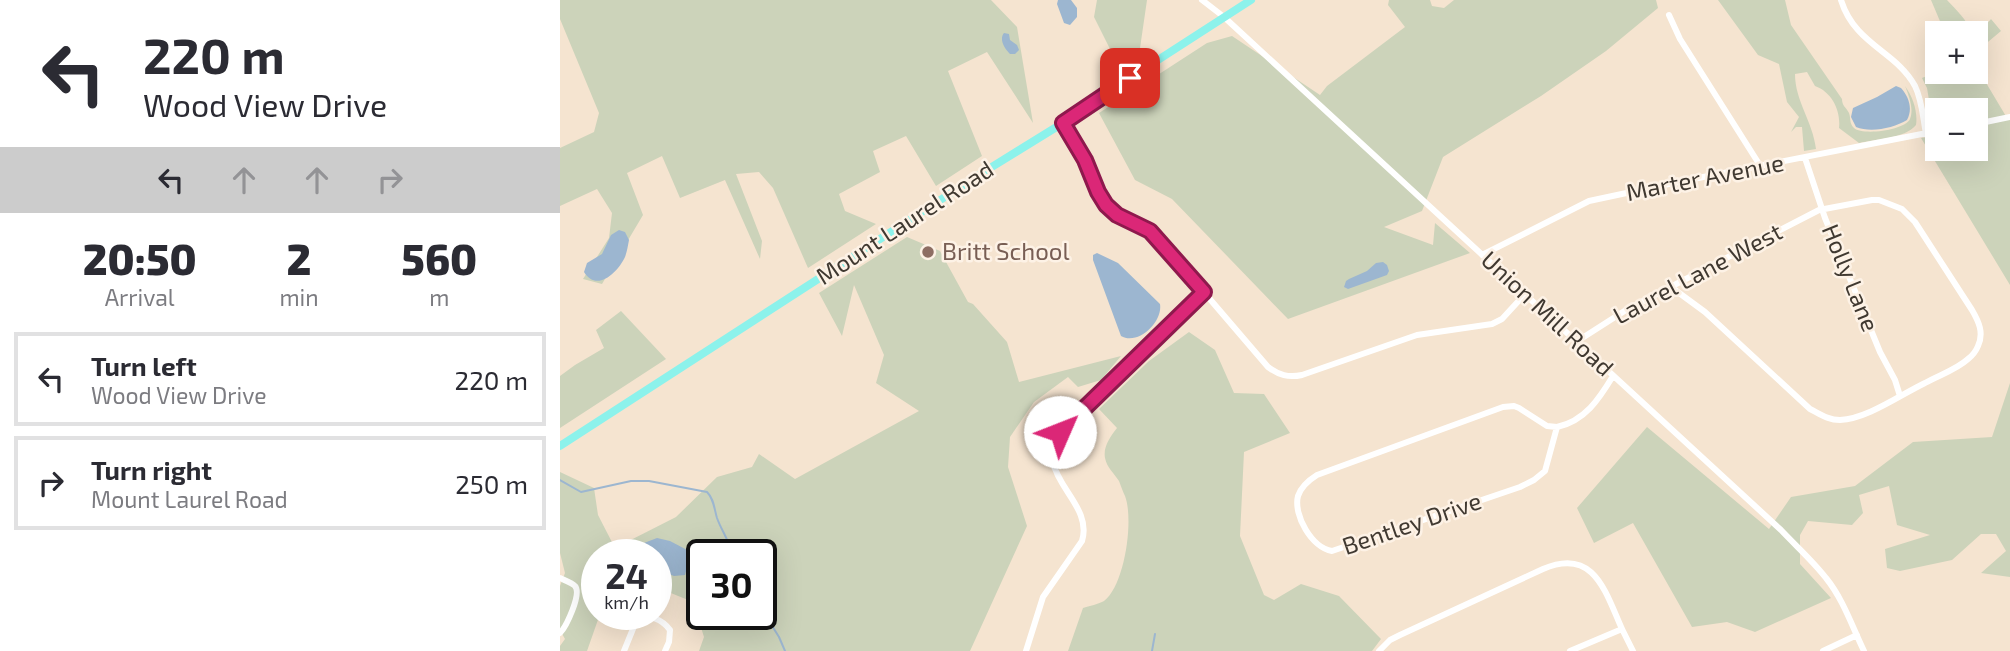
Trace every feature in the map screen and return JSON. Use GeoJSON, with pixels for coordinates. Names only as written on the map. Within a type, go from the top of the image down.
{"type":"FeatureCollection","features":[{"type":"Feature","properties":{"kind":"main road","name":"Mount Laurel Road"},"geometry":{"type":"LineString","coordinates":[[560,446],[1251,0]]}},
{"type":"Feature","properties":{"kind":"street","name":"Union Mill Road"},"geometry":{"type":"LineString","coordinates":[[1202,0],[1224,17],[1757,507],[1808,558],[1835,590],[1864,651]]}},
{"type":"Feature","properties":{"kind":"street"},"geometry":{"type":"LineString","coordinates":[[1841,0],[1849,19],[1859,32],[1914,84],[1925,128]]}},
{"type":"Feature","properties":{"kind":"street"},"geometry":{"type":"LineString","coordinates":[[1669,15],[1679,38],[1760,166]]}},
{"type":"Feature","properties":{"kind":"street"},"geometry":{"type":"LineString","coordinates":[[1988,122],[2010,117]]}},
{"type":"Feature","properties":{"kind":"street"},"geometry":{"type":"LineString","coordinates":[[1063,123],[1085,160],[1106,205],[1117,215],[1150,231],[1268,367],[1278,374],[1290,377],[1313,371],[1417,335],[1492,324],[1502,318],[1525,293]]}},
{"type":"Feature","properties":{"kind":"street","name":"Marter Avenue"},"geometry":{"type":"LineString","coordinates":[[1482,255],[1589,201],[1925,134]]}},
{"type":"Feature","properties":{"kind":"street","name":"Holly Lane"},"geometry":{"type":"LineString","coordinates":[[1805,158],[1822,209],[1900,396]]}},
{"type":"Feature","properties":{"kind":"street","name":"Laurel Lane West"},"geometry":{"type":"LineString","coordinates":[[1576,342],[1616,316],[1671,287],[1822,209],[1872,200],[1887,202],[1909,214],[1978,321],[1981,331],[1977,349],[1968,360],[1853,418],[1839,420],[1823,417],[1810,409],[1705,312],[1671,287]]}},
{"type":"Feature","properties":{"kind":"street"},"geometry":{"type":"LineString","coordinates":[[1026,651],[1043,597],[1083,538],[1084,529],[1079,514],[1054,466],[1052,455],[1056,440],[1063,429],[1204,292]]}},
{"type":"Feature","properties":{"kind":"street"},"geometry":{"type":"LineString","coordinates":[[1557,427],[1570,424],[1584,415],[1613,376]]}},
{"type":"Feature","properties":{"kind":"street","name":"Bentley Drive"},"geometry":{"type":"LineString","coordinates":[[1503,407],[1519,408],[1547,426],[1557,427],[1545,471],[1520,486],[1332,551],[1321,548],[1312,540],[1301,519],[1297,501],[1304,486],[1317,475],[1503,407]]}},
{"type":"Feature","properties":{"kind":"street"},"geometry":{"type":"LineString","coordinates":[[1379,651],[1400,635],[1562,562],[1582,565],[1597,577],[1633,651]]}},
{"type":"Feature","properties":{"kind":"street"},"geometry":{"type":"LineString","coordinates":[[560,578],[575,587],[578,592],[565,628],[560,633]]}},
{"type":"Feature","properties":{"kind":"street"},"geometry":{"type":"LineString","coordinates":[[624,651],[636,619],[646,616],[663,623],[670,630],[665,651]]}},
{"type":"Feature","properties":{"kind":"street"},"geometry":{"type":"LineString","coordinates":[[1570,651],[1622,629]]}},
{"type":"Feature","properties":{"kind":"street"},"geometry":{"type":"LineString","coordinates":[[1823,651],[1857,635]]}},
{"type":"Feature","properties":{"kind":"green space"},"geometry":{"type":"Polygon","coordinates":[[[560,0],[991,0],[1017,27],[1033,123],[987,52],[948,71],[982,156],[936,186],[906,136],[873,151],[880,172],[839,194],[845,211],[876,224],[808,268],[773,188],[759,172],[736,174],[762,241],[760,259],[725,180],[680,198],[662,156],[627,173],[643,215],[602,284],[583,279],[609,238],[612,213],[597,189],[560,206],[560,148],[594,132],[599,113],[560,19],[560,0]]]}},
{"type":"Feature","properties":{"kind":"green space"},"geometry":{"type":"Polygon","coordinates":[[[1097,0],[1147,0],[1139,55],[1119,67],[1094,17],[1097,0]]]}},
{"type":"Feature","properties":{"kind":"green space"},"geometry":{"type":"Polygon","coordinates":[[[1389,0],[1430,0],[1432,6],[1444,8],[1454,0],[1656,0],[1658,8],[1606,51],[1541,96],[1443,157],[1422,211],[1384,227],[1433,245],[1435,223],[1470,253],[1288,319],[1172,199],[1135,180],[1099,113],[1207,43],[1232,36],[1320,95],[1327,86],[1405,27],[1388,5],[1389,0]]]}},
{"type":"Feature","properties":{"kind":"green space"},"geometry":{"type":"Polygon","coordinates":[[[1718,0],[1785,0],[1791,25],[1842,99],[1854,128],[1874,132],[1907,123],[1911,111],[1905,86],[1914,105],[1916,125],[1897,136],[1859,143],[1839,128],[1837,109],[1831,97],[1815,86],[1807,72],[1795,74],[1798,93],[1816,149],[1804,151],[1802,127],[1796,127],[1791,132],[1799,117],[1787,102],[1779,64],[1758,55],[1718,0]]]}},
{"type":"Feature","properties":{"kind":"green space"},"geometry":{"type":"Polygon","coordinates":[[[1931,0],[1947,0],[1965,21],[1940,21],[1931,0]]]}},
{"type":"Feature","properties":{"kind":"green space"},"geometry":{"type":"Polygon","coordinates":[[[1991,19],[2001,31],[1988,42],[1988,22],[1991,19]]]}},
{"type":"Feature","properties":{"kind":"green space"},"geometry":{"type":"Polygon","coordinates":[[[1925,84],[1987,84],[2007,118],[2010,118],[2010,285],[1935,161],[1988,161],[1988,98],[1929,98],[1925,84]]]}},
{"type":"Feature","properties":{"kind":"green space"},"geometry":{"type":"Polygon","coordinates":[[[907,237],[940,251],[968,302],[973,304],[1007,342],[1019,382],[1121,356],[1101,380],[1078,387],[1068,377],[1034,402],[1010,437],[1008,467],[1027,526],[970,651],[699,651],[704,637],[702,630],[777,630],[777,539],[686,539],[686,599],[672,593],[672,539],[633,539],[676,517],[717,477],[752,467],[759,454],[795,479],[919,411],[876,383],[884,355],[854,285],[842,336],[819,293],[907,237]]]}},
{"type":"Feature","properties":{"kind":"green space"},"geometry":{"type":"Polygon","coordinates":[[[621,311],[666,359],[560,428],[560,376],[604,348],[596,330],[621,311]]]}},
{"type":"Feature","properties":{"kind":"green space"},"geometry":{"type":"Polygon","coordinates":[[[1189,332],[1215,350],[1234,393],[1264,394],[1290,433],[1244,452],[1240,536],[1264,595],[1274,600],[1301,584],[1339,596],[1381,639],[1372,651],[1068,651],[1083,608],[1104,601],[1111,593],[1126,551],[1128,506],[1119,481],[1105,458],[1106,446],[1117,428],[1099,409],[1149,361],[1189,332]]]}},
{"type":"Feature","properties":{"kind":"green space"},"geometry":{"type":"Polygon","coordinates":[[[2010,383],[2010,577],[1981,573],[2006,551],[1996,534],[1981,534],[1952,560],[1900,571],[1887,568],[1885,549],[1930,535],[1897,525],[1889,486],[1859,495],[1863,513],[1852,525],[1808,521],[1800,535],[1800,564],[1831,598],[1755,632],[1727,622],[1692,627],[1633,523],[1594,543],[1577,508],[1647,427],[1769,529],[1791,497],[1855,486],[1913,442],[1992,437],[2010,383]]]}},
{"type":"Feature","properties":{"kind":"green space"},"geometry":{"type":"Polygon","coordinates":[[[560,472],[594,488],[598,515],[610,539],[581,539],[581,630],[594,630],[587,651],[560,651],[565,639],[560,630],[560,586],[565,573],[560,553],[560,472]]]}},
{"type":"Feature","properties":{"kind":"water"},"geometry":{"type":"Polygon","coordinates":[[[1058,0],[1071,0],[1077,8],[1077,17],[1070,25],[1064,23],[1058,0]]]}},
{"type":"Feature","properties":{"kind":"water"},"geometry":{"type":"Polygon","coordinates":[[[1004,33],[1009,34],[1010,40],[1017,45],[1019,50],[1015,54],[1010,54],[1004,46],[1004,33]]]}},
{"type":"Feature","properties":{"kind":"water"},"geometry":{"type":"Polygon","coordinates":[[[1896,86],[1901,88],[1908,99],[1910,112],[1907,120],[1882,129],[1856,127],[1851,117],[1853,108],[1896,86]]]}},
{"type":"Feature","properties":{"kind":"water"},"geometry":{"type":"Polygon","coordinates":[[[619,230],[625,232],[629,240],[622,263],[607,278],[595,281],[589,278],[584,272],[587,263],[602,254],[611,235],[619,230]]]}},
{"type":"Feature","properties":{"kind":"water"},"geometry":{"type":"Polygon","coordinates":[[[1097,253],[1118,263],[1160,304],[1158,318],[1142,335],[1135,338],[1121,336],[1093,260],[1093,255],[1097,253]]]}},
{"type":"Feature","properties":{"kind":"water"},"geometry":{"type":"Polygon","coordinates":[[[1383,262],[1389,271],[1387,275],[1348,289],[1344,287],[1349,279],[1367,271],[1376,263],[1383,262]]]}},
{"type":"Feature","properties":{"kind":"water"},"geometry":{"type":"Polygon","coordinates":[[[672,542],[686,549],[685,575],[674,576],[672,542]]]}},
{"type":"Feature","properties":{"kind":"waterway"},"geometry":{"type":"LineString","coordinates":[[560,480],[581,492],[631,481],[649,481],[707,492],[727,539]]}},
{"type":"Feature","properties":{"kind":"waterway"},"geometry":{"type":"LineString","coordinates":[[775,630],[785,651]]}},
{"type":"Feature","properties":{"kind":"waterway"},"geometry":{"type":"LineString","coordinates":[[1152,651],[1155,634]]}},
{"type":"Feature","properties":{"kind":"place","name":"Britt School"},"geometry":{"type":"Point","coordinates":[928,252]}},
{"type":"Feature","properties":{"kind":"route"},"geometry":{"type":"LineString","coordinates":[[1060,432],[1204,292],[1150,231],[1117,215],[1106,205],[1085,160],[1063,123],[1130,78]]}}]}
